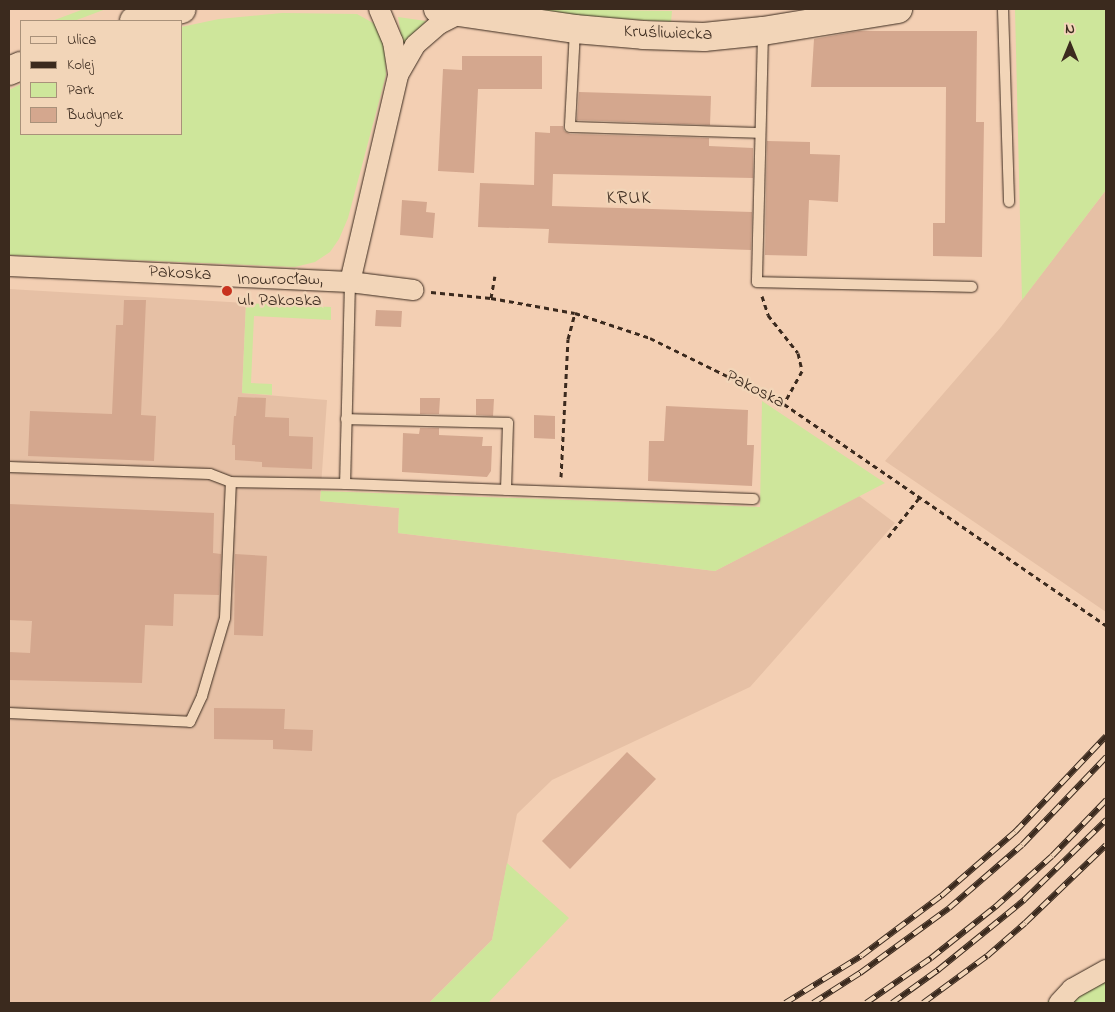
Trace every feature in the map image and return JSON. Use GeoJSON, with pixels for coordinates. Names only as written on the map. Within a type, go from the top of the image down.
{"type":"FeatureCollection","features":[{"type":"Feature","properties":{"kind":"main road"},"geometry":{"type":"LineString","coordinates":[[138,20],[182,9]]}},
{"type":"Feature","properties":{"kind":"main road","name":"Kruśliwiecka"},"geometry":{"type":"LineString","coordinates":[[450,10],[575,29],[643,35],[697,37],[763,31],[898,9]]}},
{"type":"Feature","properties":{"kind":"street"},"geometry":{"type":"LineString","coordinates":[[379,9],[393,42],[398,75]]}},
{"type":"Feature","properties":{"kind":"street"},"geometry":{"type":"LineString","coordinates":[[350,282],[398,75],[415,45],[439,24],[450,10]]}},
{"type":"Feature","properties":{"kind":"street","name":"Pakoska"},"geometry":{"type":"LineString","coordinates":[[9,266],[350,282],[413,290]]}},
{"type":"Feature","properties":{"kind":"street"},"geometry":{"type":"LineString","coordinates":[[1058,1003],[1072,990],[1106,970]]}},
{"type":"Feature","properties":{"kind":"lane"},"geometry":{"type":"LineString","coordinates":[[1003,9],[1009,202]]}},
{"type":"Feature","properties":{"kind":"lane"},"geometry":{"type":"LineString","coordinates":[[575,29],[570,127],[760,133]]}},
{"type":"Feature","properties":{"kind":"lane"},"geometry":{"type":"LineString","coordinates":[[763,31],[757,282],[972,287]]}},
{"type":"Feature","properties":{"kind":"lane"},"geometry":{"type":"LineString","coordinates":[[345,484],[350,282]]}},
{"type":"Feature","properties":{"kind":"lane"},"geometry":{"type":"LineString","coordinates":[[346,419],[508,423],[506,490]]}},
{"type":"Feature","properties":{"kind":"lane"},"geometry":{"type":"LineString","coordinates":[[9,467],[210,474],[231,482],[345,484],[754,499]]}},
{"type":"Feature","properties":{"kind":"lane"},"geometry":{"type":"LineString","coordinates":[[9,713],[190,722],[202,696],[225,618],[231,482]]}},
{"type":"Feature","properties":{"kind":"path"},"geometry":{"type":"LineString","coordinates":[[491,298],[495,276]]}},
{"type":"Feature","properties":{"kind":"path"},"geometry":{"type":"LineString","coordinates":[[757,282],[768,315],[798,353],[802,371],[784,404]]}},
{"type":"Feature","properties":{"kind":"path","name":"Pakoska"},"geometry":{"type":"LineString","coordinates":[[413,290],[491,298],[575,313],[650,338],[784,404],[1106,624]]}},
{"type":"Feature","properties":{"kind":"path"},"geometry":{"type":"LineString","coordinates":[[561,492],[568,339],[575,313]]}},
{"type":"Feature","properties":{"kind":"path"},"geometry":{"type":"LineString","coordinates":[[888,538],[919,498]]}},
{"type":"Feature","properties":{"kind":"shaded area"},"geometry":{"type":"Polygon","coordinates":[[[1106,190],[1106,612],[885,461],[1001,327],[1106,190]]]}},
{"type":"Feature","properties":{"kind":"shaded area"},"geometry":{"type":"Polygon","coordinates":[[[9,289],[246,303],[242,393],[327,400],[320,501],[399,508],[398,533],[715,571],[859,496],[895,523],[750,687],[552,780],[517,814],[492,940],[429,1003],[9,1003],[9,289]]]}},
{"type":"Feature","properties":{"kind":"green space"},"geometry":{"type":"Polygon","coordinates":[[[84,9],[106,9],[77,20],[55,20],[84,9]]]}},
{"type":"Feature","properties":{"kind":"green space"},"geometry":{"type":"Polygon","coordinates":[[[525,9],[672,11],[671,22],[580,16],[525,9]]]}},
{"type":"Feature","properties":{"kind":"green space"},"geometry":{"type":"Polygon","coordinates":[[[1015,9],[1106,9],[1106,190],[1022,300],[1015,9]]]}},
{"type":"Feature","properties":{"kind":"green space"},"geometry":{"type":"Polygon","coordinates":[[[282,13],[357,14],[375,24],[385,49],[386,75],[348,218],[339,239],[330,252],[315,262],[295,267],[9,255],[9,90],[20,84],[20,135],[182,135],[182,27],[219,19],[282,13]]]}},
{"type":"Feature","properties":{"kind":"green space"},"geometry":{"type":"Polygon","coordinates":[[[398,17],[426,21],[403,46],[398,17]]]}},
{"type":"Feature","properties":{"kind":"green space"},"geometry":{"type":"Polygon","coordinates":[[[246,303],[331,307],[331,320],[254,316],[251,383],[272,384],[272,395],[242,393],[246,303]]]}},
{"type":"Feature","properties":{"kind":"green space"},"geometry":{"type":"Polygon","coordinates":[[[762,401],[885,483],[715,571],[398,533],[399,508],[320,501],[321,491],[760,507],[762,401]]]}},
{"type":"Feature","properties":{"kind":"green space"},"geometry":{"type":"Polygon","coordinates":[[[507,863],[569,918],[488,1003],[429,1003],[492,940],[507,863]]]}},
{"type":"Feature","properties":{"kind":"green space"},"geometry":{"type":"Polygon","coordinates":[[[1106,961],[1106,1003],[1046,1003],[1065,986],[1106,961]]]}},
{"type":"Feature","properties":{"kind":"building"},"geometry":{"type":"Polygon","coordinates":[[[859,31],[977,31],[976,122],[984,122],[982,257],[933,256],[933,223],[945,223],[946,87],[811,87],[814,39],[859,31]]]}},
{"type":"Feature","properties":{"kind":"building"},"geometry":{"type":"Polygon","coordinates":[[[462,56],[542,56],[542,89],[478,89],[474,173],[438,171],[443,69],[462,70],[462,56]]]}},
{"type":"Feature","properties":{"kind":"building"},"geometry":{"type":"Polygon","coordinates":[[[579,92],[711,96],[710,125],[577,120],[579,92]]]}},
{"type":"Feature","properties":{"kind":"building"},"geometry":{"type":"Polygon","coordinates":[[[550,126],[563,126],[564,131],[570,134],[709,138],[709,146],[753,148],[753,178],[553,174],[552,206],[752,212],[751,250],[548,243],[549,229],[478,227],[480,183],[534,185],[535,132],[550,133],[550,126]]]}},
{"type":"Feature","properties":{"kind":"building"},"geometry":{"type":"Polygon","coordinates":[[[767,141],[810,142],[810,154],[840,155],[838,202],[809,200],[807,256],[765,255],[767,141]]]}},
{"type":"Feature","properties":{"kind":"building"},"geometry":{"type":"Polygon","coordinates":[[[402,200],[427,202],[426,212],[435,213],[433,238],[400,235],[402,200]]]}},
{"type":"Feature","properties":{"kind":"building"},"geometry":{"type":"Polygon","coordinates":[[[124,300],[146,300],[141,415],[156,416],[154,461],[28,456],[30,411],[112,414],[116,325],[123,325],[124,300]]]}},
{"type":"Feature","properties":{"kind":"building"},"geometry":{"type":"Polygon","coordinates":[[[376,310],[402,311],[401,327],[375,326],[376,310]]]}},
{"type":"Feature","properties":{"kind":"building"},"geometry":{"type":"Polygon","coordinates":[[[238,397],[266,398],[265,417],[289,418],[289,436],[313,437],[312,469],[262,467],[262,462],[235,460],[235,445],[232,445],[234,416],[236,416],[238,397]]]}},
{"type":"Feature","properties":{"kind":"building"},"geometry":{"type":"Polygon","coordinates":[[[420,398],[440,398],[439,414],[420,414],[420,398]]]}},
{"type":"Feature","properties":{"kind":"building"},"geometry":{"type":"Polygon","coordinates":[[[476,399],[494,399],[493,416],[476,415],[476,399]]]}},
{"type":"Feature","properties":{"kind":"building"},"geometry":{"type":"Polygon","coordinates":[[[666,406],[748,410],[747,445],[754,445],[752,486],[648,481],[649,441],[664,441],[666,406]]]}},
{"type":"Feature","properties":{"kind":"building"},"geometry":{"type":"Polygon","coordinates":[[[534,415],[555,416],[555,439],[534,438],[534,415]]]}},
{"type":"Feature","properties":{"kind":"building"},"geometry":{"type":"Polygon","coordinates":[[[420,428],[439,428],[439,435],[483,437],[482,446],[492,446],[491,471],[487,477],[402,472],[403,433],[419,434],[420,428]]]}},
{"type":"Feature","properties":{"kind":"building"},"geometry":{"type":"Polygon","coordinates":[[[9,504],[214,513],[213,553],[221,554],[219,595],[174,594],[173,626],[145,625],[142,683],[9,680],[9,652],[30,653],[32,621],[9,620],[9,504]]]}},
{"type":"Feature","properties":{"kind":"building"},"geometry":{"type":"Polygon","coordinates":[[[235,554],[267,556],[263,636],[234,635],[235,554]]]}},
{"type":"Feature","properties":{"kind":"building"},"geometry":{"type":"Polygon","coordinates":[[[214,708],[285,709],[284,729],[313,730],[312,751],[273,749],[273,740],[214,739],[214,708]]]}},
{"type":"Feature","properties":{"kind":"building"},"geometry":{"type":"Polygon","coordinates":[[[627,752],[656,779],[570,869],[542,841],[627,752]]]}},
{"type":"Feature","properties":{"kind":"railway"},"geometry":{"type":"LineString","coordinates":[[785,1003],[861,956],[941,896],[1015,832],[1106,736]]}},
{"type":"Feature","properties":{"kind":"railway"},"geometry":{"type":"LineString","coordinates":[[813,1003],[860,973],[949,908],[1022,845],[1106,757]]}},
{"type":"Feature","properties":{"kind":"railway"},"geometry":{"type":"LineString","coordinates":[[866,1003],[931,958],[995,907],[1052,856],[1106,800]]}},
{"type":"Feature","properties":{"kind":"railway"},"geometry":{"type":"LineString","coordinates":[[892,1003],[938,970],[1024,900],[1106,820]]}},
{"type":"Feature","properties":{"kind":"railway"},"geometry":{"type":"LineString","coordinates":[[923,1003],[987,956],[1025,923],[1106,845]]}},
{"type":"Feature","properties":{"kind":"place","name":"Inowrocław, ul. Pakoska"},"geometry":{"type":"Point","coordinates":[227,291]}},
{"type":"Feature","properties":{"kind":"district","name":"KRUK"},"geometry":{"type":"Point","coordinates":[629,199]}}]}
